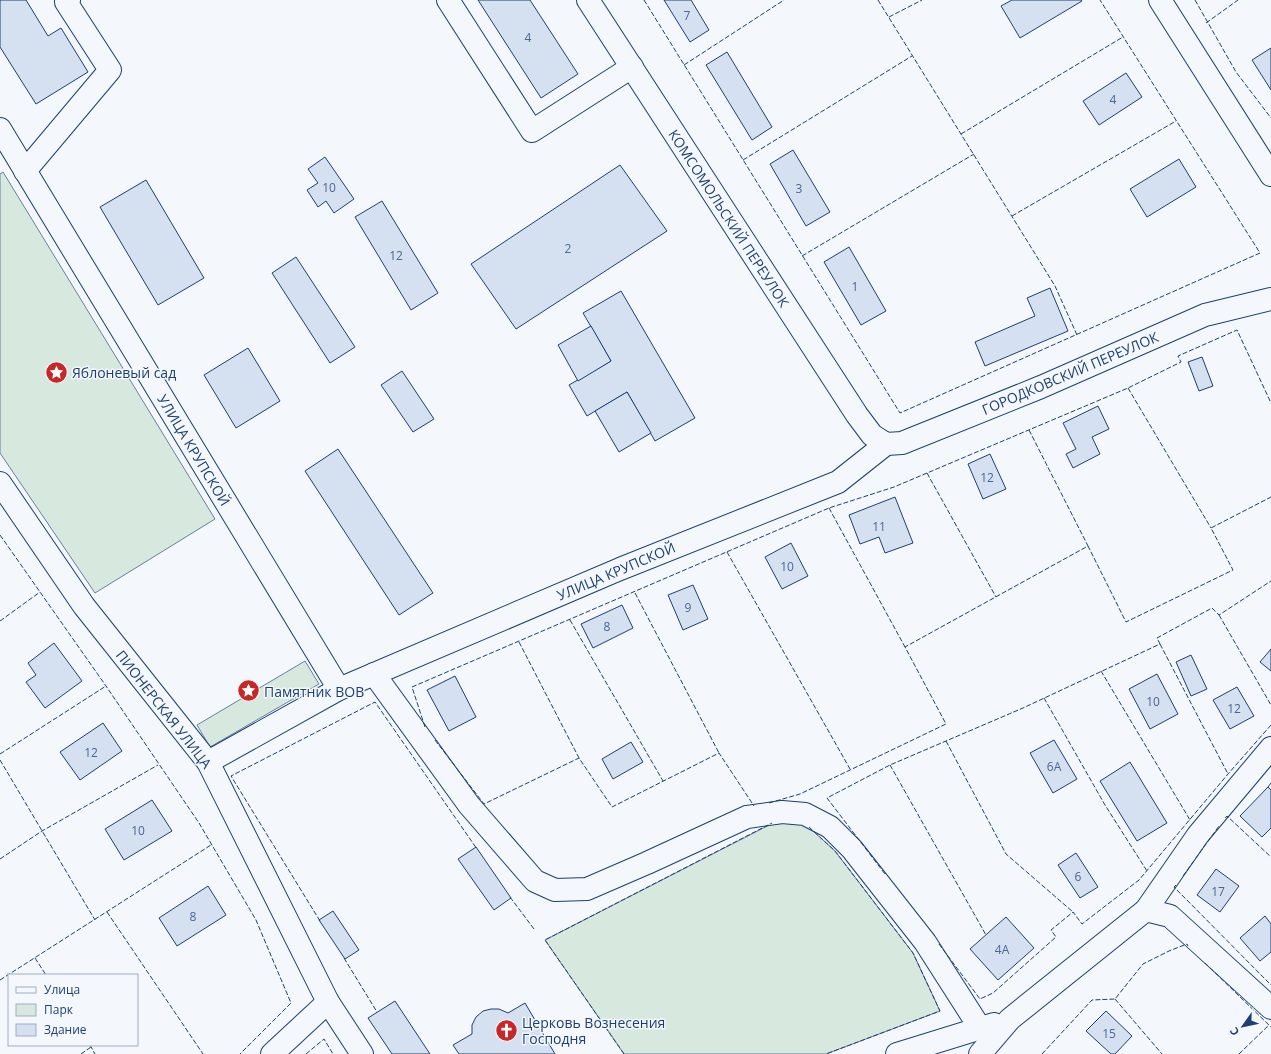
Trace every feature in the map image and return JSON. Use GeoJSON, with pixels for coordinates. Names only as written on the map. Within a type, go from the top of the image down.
{"type":"FeatureCollection","features":[{"type":"Feature","properties":{"kind":"street"},"geometry":{"type":"LineString","coordinates":[[25,171],[110,70],[66,2],[69,0]]}},
{"type":"Feature","properties":{"kind":"street"},"geometry":{"type":"LineString","coordinates":[[448,0],[532,131],[632,67]]}},
{"type":"Feature","properties":{"kind":"street","name":"КОМСОМОЛЬСКИЙ ПЕРЕУЛОК"},"geometry":{"type":"LineString","coordinates":[[588,0],[879,439]]}},
{"type":"Feature","properties":{"kind":"street"},"geometry":{"type":"LineString","coordinates":[[1160,0],[1271,175]]}},
{"type":"Feature","properties":{"kind":"street","name":"УЛИЦА КРУПСКОЙ"},"geometry":{"type":"LineString","coordinates":[[0,129],[339,689]]}},
{"type":"Feature","properties":{"kind":"street","name":"ГОРОДКОВСКИЙ ПЕРЕУЛОК"},"geometry":{"type":"LineString","coordinates":[[879,439],[902,442],[1026,393],[1205,315],[1271,299]]}},
{"type":"Feature","properties":{"kind":"street","name":"УЛИЦА КРУПСКОЙ"},"geometry":{"type":"LineString","coordinates":[[208,762],[339,689],[620,569],[838,482],[879,439]]}},
{"type":"Feature","properties":{"kind":"street","name":"ПИОНЕРСКАЯ УЛИЦА"},"geometry":{"type":"LineString","coordinates":[[0,483],[84,606],[208,762],[328,1002],[362,1054]]}},
{"type":"Feature","properties":{"kind":"street"},"geometry":{"type":"LineString","coordinates":[[374,674],[469,805],[535,881],[555,890],[587,889],[648,863],[747,817],[782,812],[805,814],[830,827],[852,849],[925,942],[980,1028]]}},
{"type":"Feature","properties":{"kind":"street"},"geometry":{"type":"LineString","coordinates":[[980,1054],[1010,1019],[1146,910],[1198,835],[1271,748]]}},
{"type":"Feature","properties":{"kind":"street"},"geometry":{"type":"LineString","coordinates":[[1146,910],[1170,916],[1271,1008]]}},
{"type":"Feature","properties":{"kind":"street"},"geometry":{"type":"LineString","coordinates":[[272,1054],[328,1002]]}},
{"type":"Feature","properties":{"kind":"street"},"geometry":{"type":"LineString","coordinates":[[897,1054],[1010,1019]]}},
{"type":"Feature","properties":{"kind":"green space"},"geometry":{"type":"Polygon","coordinates":[[[3,172],[215,519],[95,593],[0,453],[0,174],[3,172]]]}},
{"type":"Feature","properties":{"kind":"green space"},"geometry":{"type":"Polygon","coordinates":[[[305,661],[319,684],[210,747],[197,725],[305,661]]]}},
{"type":"Feature","properties":{"kind":"green space"},"geometry":{"type":"Polygon","coordinates":[[[781,819],[801,820],[835,851],[913,953],[940,1011],[826,1054],[624,1054],[545,940],[781,819]]]}},
{"type":"Feature","properties":{"kind":"building"},"geometry":{"type":"Polygon","coordinates":[[[0,0],[26,0],[48,36],[61,28],[88,72],[36,104],[0,47],[0,0]]]}},
{"type":"Feature","properties":{"kind":"building"},"geometry":{"type":"Polygon","coordinates":[[[478,0],[530,0],[578,74],[541,98],[478,0]]]}},
{"type":"Feature","properties":{"kind":"building"},"geometry":{"type":"Polygon","coordinates":[[[664,0],[691,0],[709,30],[690,42],[664,0]]]}},
{"type":"Feature","properties":{"kind":"building"},"geometry":{"type":"Polygon","coordinates":[[[1012,0],[1082,1],[1020,38],[1001,6],[1012,0]]]}},
{"type":"Feature","properties":{"kind":"building"},"geometry":{"type":"Polygon","coordinates":[[[1271,48],[1271,90],[1252,60],[1271,48]]]}},
{"type":"Feature","properties":{"kind":"building"},"geometry":{"type":"Polygon","coordinates":[[[727,52],[772,127],[752,140],[706,65],[727,52]]]}},
{"type":"Feature","properties":{"kind":"building"},"geometry":{"type":"Polygon","coordinates":[[[1126,73],[1142,97],[1099,125],[1083,101],[1126,73]]]}},
{"type":"Feature","properties":{"kind":"building"},"geometry":{"type":"Polygon","coordinates":[[[793,150],[830,212],[806,226],[770,164],[793,150]]]}},
{"type":"Feature","properties":{"kind":"building"},"geometry":{"type":"Polygon","coordinates":[[[325,157],[354,199],[334,213],[326,201],[318,207],[307,190],[318,183],[308,169],[325,157]]]}},
{"type":"Feature","properties":{"kind":"building"},"geometry":{"type":"Polygon","coordinates":[[[1179,159],[1196,187],[1147,217],[1130,189],[1179,159]]]}},
{"type":"Feature","properties":{"kind":"building"},"geometry":{"type":"Polygon","coordinates":[[[620,165],[667,231],[516,329],[471,264],[620,165]]]}},
{"type":"Feature","properties":{"kind":"building"},"geometry":{"type":"Polygon","coordinates":[[[146,180],[204,278],[158,305],[100,207],[146,180]]]}},
{"type":"Feature","properties":{"kind":"building"},"geometry":{"type":"Polygon","coordinates":[[[382,201],[438,293],[411,310],[355,217],[382,201]]]}},
{"type":"Feature","properties":{"kind":"building"},"geometry":{"type":"Polygon","coordinates":[[[849,247],[886,311],[861,325],[824,262],[849,247]]]}},
{"type":"Feature","properties":{"kind":"building"},"geometry":{"type":"Polygon","coordinates":[[[296,257],[355,347],[330,363],[272,273],[296,257]]]}},
{"type":"Feature","properties":{"kind":"building"},"geometry":{"type":"Polygon","coordinates":[[[1050,288],[1068,331],[985,366],[975,342],[1035,316],[1027,298],[1050,288]]]}},
{"type":"Feature","properties":{"kind":"building"},"geometry":{"type":"Polygon","coordinates":[[[621,291],[695,418],[655,441],[627,392],[587,416],[569,385],[611,361],[583,313],[621,291]]]}},
{"type":"Feature","properties":{"kind":"building"},"geometry":{"type":"Polygon","coordinates":[[[591,326],[611,361],[578,381],[558,345],[591,326]]]}},
{"type":"Feature","properties":{"kind":"building"},"geometry":{"type":"Polygon","coordinates":[[[248,348],[280,401],[236,428],[204,375],[248,348]]]}},
{"type":"Feature","properties":{"kind":"building"},"geometry":{"type":"Polygon","coordinates":[[[1202,357],[1213,386],[1199,391],[1188,362],[1202,357]]]}},
{"type":"Feature","properties":{"kind":"building"},"geometry":{"type":"Polygon","coordinates":[[[402,371],[434,419],[413,432],[381,385],[402,371]]]}},
{"type":"Feature","properties":{"kind":"building"},"geometry":{"type":"Polygon","coordinates":[[[627,392],[651,433],[619,452],[595,411],[627,392]]]}},
{"type":"Feature","properties":{"kind":"building"},"geometry":{"type":"Polygon","coordinates":[[[1098,406],[1109,429],[1092,437],[1100,454],[1073,468],[1066,454],[1076,449],[1063,423],[1098,406]]]}},
{"type":"Feature","properties":{"kind":"building"},"geometry":{"type":"Polygon","coordinates":[[[338,449],[433,593],[399,615],[305,471],[338,449]]]}},
{"type":"Feature","properties":{"kind":"building"},"geometry":{"type":"Polygon","coordinates":[[[990,454],[1006,489],[983,499],[968,464],[990,454]]]}},
{"type":"Feature","properties":{"kind":"building"},"geometry":{"type":"Polygon","coordinates":[[[895,497],[913,543],[885,553],[879,537],[860,544],[849,515],[895,497]]]}},
{"type":"Feature","properties":{"kind":"building"},"geometry":{"type":"Polygon","coordinates":[[[791,543],[808,576],[782,589],[765,557],[791,543]]]}},
{"type":"Feature","properties":{"kind":"building"},"geometry":{"type":"Polygon","coordinates":[[[693,585],[708,619],[683,630],[668,595],[693,585]]]}},
{"type":"Feature","properties":{"kind":"building"},"geometry":{"type":"Polygon","coordinates":[[[622,605],[633,628],[593,648],[581,624],[622,605]]]}},
{"type":"Feature","properties":{"kind":"building"},"geometry":{"type":"Polygon","coordinates":[[[54,643],[82,681],[45,708],[26,682],[36,675],[28,663],[54,643]]]}},
{"type":"Feature","properties":{"kind":"building"},"geometry":{"type":"Polygon","coordinates":[[[1271,649],[1271,671],[1260,662],[1271,649]]]}},
{"type":"Feature","properties":{"kind":"building"},"geometry":{"type":"Polygon","coordinates":[[[1191,655],[1207,689],[1191,696],[1176,662],[1191,655]]]}},
{"type":"Feature","properties":{"kind":"building"},"geometry":{"type":"Polygon","coordinates":[[[1157,674],[1178,714],[1150,729],[1129,689],[1157,674]]]}},
{"type":"Feature","properties":{"kind":"building"},"geometry":{"type":"Polygon","coordinates":[[[455,676],[476,717],[449,731],[427,690],[455,676]]]}},
{"type":"Feature","properties":{"kind":"building"},"geometry":{"type":"Polygon","coordinates":[[[1237,687],[1254,716],[1230,729],[1213,700],[1237,687]]]}},
{"type":"Feature","properties":{"kind":"building"},"geometry":{"type":"Polygon","coordinates":[[[103,723],[122,751],[80,780],[60,752],[103,723]]]}},
{"type":"Feature","properties":{"kind":"building"},"geometry":{"type":"Polygon","coordinates":[[[1054,740],[1077,779],[1053,793],[1030,753],[1054,740]]]}},
{"type":"Feature","properties":{"kind":"building"},"geometry":{"type":"Polygon","coordinates":[[[631,742],[643,762],[613,779],[602,759],[631,742]]]}},
{"type":"Feature","properties":{"kind":"building"},"geometry":{"type":"Polygon","coordinates":[[[1130,762],[1167,823],[1137,841],[1100,781],[1130,762]]]}},
{"type":"Feature","properties":{"kind":"building"},"geometry":{"type":"Polygon","coordinates":[[[1268,787],[1271,790],[1271,828],[1262,837],[1240,816],[1268,787]]]}},
{"type":"Feature","properties":{"kind":"building"},"geometry":{"type":"Polygon","coordinates":[[[152,800],[172,831],[124,860],[105,829],[152,800]]]}},
{"type":"Feature","properties":{"kind":"building"},"geometry":{"type":"Polygon","coordinates":[[[476,847],[511,898],[494,910],[458,859],[476,847]]]}},
{"type":"Feature","properties":{"kind":"building"},"geometry":{"type":"Polygon","coordinates":[[[1076,853],[1098,887],[1080,898],[1058,865],[1076,853]]]}},
{"type":"Feature","properties":{"kind":"building"},"geometry":{"type":"Polygon","coordinates":[[[1216,869],[1239,886],[1220,912],[1197,895],[1216,869]]]}},
{"type":"Feature","properties":{"kind":"building"},"geometry":{"type":"Polygon","coordinates":[[[208,886],[226,915],[177,946],[159,918],[208,886]]]}},
{"type":"Feature","properties":{"kind":"building"},"geometry":{"type":"Polygon","coordinates":[[[333,911],[359,950],[345,959],[319,920],[333,911]]]}},
{"type":"Feature","properties":{"kind":"building"},"geometry":{"type":"Polygon","coordinates":[[[1265,916],[1271,924],[1271,952],[1260,961],[1240,938],[1265,916]]]}},
{"type":"Feature","properties":{"kind":"building"},"geometry":{"type":"Polygon","coordinates":[[[1006,917],[1034,948],[998,980],[970,949],[1006,917]]]}},
{"type":"Feature","properties":{"kind":"building"},"geometry":{"type":"Polygon","coordinates":[[[395,1001],[430,1054],[392,1054],[368,1018],[395,1001]]]}},
{"type":"Feature","properties":{"kind":"building","name":"Церковь Вознесения Господня"},"geometry":{"type":"Polygon","coordinates":[[[525,1003],[555,1054],[459,1054],[453,1045],[472,1034],[472,1025],[476,1017],[483,1011],[499,1009],[508,1013],[525,1003]]]}},
{"type":"Feature","properties":{"kind":"building"},"geometry":{"type":"Polygon","coordinates":[[[1106,1011],[1132,1036],[1115,1054],[1111,1054],[1086,1031],[1106,1011]]]}},
{"type":"Feature","properties":{"kind":"fence"},"geometry":{"type":"LineString","coordinates":[[644,0],[900,413],[1260,253],[1100,0]]}},
{"type":"Feature","properties":{"kind":"fence"},"geometry":{"type":"LineString","coordinates":[[684,65],[784,0]]}},
{"type":"Feature","properties":{"kind":"fence"},"geometry":{"type":"LineString","coordinates":[[878,0],[1055,286],[1077,335]]}},
{"type":"Feature","properties":{"kind":"fence"},"geometry":{"type":"LineString","coordinates":[[889,17],[922,0]]}},
{"type":"Feature","properties":{"kind":"fence"},"geometry":{"type":"LineString","coordinates":[[1195,0],[1236,72],[1271,118]]}},
{"type":"Feature","properties":{"kind":"fence"},"geometry":{"type":"LineString","coordinates":[[1206,23],[1238,0]]}},
{"type":"Feature","properties":{"kind":"fence"},"geometry":{"type":"LineString","coordinates":[[961,134],[1123,37]]}},
{"type":"Feature","properties":{"kind":"fence"},"geometry":{"type":"LineString","coordinates":[[743,160],[912,56]]}},
{"type":"Feature","properties":{"kind":"fence"},"geometry":{"type":"LineString","coordinates":[[1012,216],[1176,121]]}},
{"type":"Feature","properties":{"kind":"fence"},"geometry":{"type":"LineString","coordinates":[[802,256],[974,154]]}},
{"type":"Feature","properties":{"kind":"fence"},"geometry":{"type":"LineString","coordinates":[[425,727],[412,687],[829,508],[894,487],[1128,388],[1181,362],[1178,356],[1237,330],[1271,403]]}},
{"type":"Feature","properties":{"kind":"fence"},"geometry":{"type":"LineString","coordinates":[[1128,388],[1211,528]]}},
{"type":"Feature","properties":{"kind":"fence"},"geometry":{"type":"LineString","coordinates":[[1029,430],[1088,546]]}},
{"type":"Feature","properties":{"kind":"fence"},"geometry":{"type":"LineString","coordinates":[[927,473],[996,597]]}},
{"type":"Feature","properties":{"kind":"fence"},"geometry":{"type":"LineString","coordinates":[[769,803],[800,794],[946,724],[905,647],[1088,546],[1126,622],[1233,570],[1211,528],[1271,497]]}},
{"type":"Feature","properties":{"kind":"fence"},"geometry":{"type":"LineString","coordinates":[[829,508],[905,647]]}},
{"type":"Feature","properties":{"kind":"fence"},"geometry":{"type":"LineString","coordinates":[[0,535],[106,686],[199,823],[256,920],[291,1003],[240,1054]]}},
{"type":"Feature","properties":{"kind":"fence"},"geometry":{"type":"LineString","coordinates":[[727,552],[850,769]]}},
{"type":"Feature","properties":{"kind":"fence"},"geometry":{"type":"LineString","coordinates":[[885,874],[827,798],[890,765],[1023,708],[1160,644],[1157,638],[1212,608],[1219,615],[1271,581]]}},
{"type":"Feature","properties":{"kind":"fence"},"geometry":{"type":"LineString","coordinates":[[0,621],[40,592]]}},
{"type":"Feature","properties":{"kind":"fence"},"geometry":{"type":"LineString","coordinates":[[635,593],[719,753]]}},
{"type":"Feature","properties":{"kind":"fence"},"geometry":{"type":"LineString","coordinates":[[1219,615],[1271,705]]}},
{"type":"Feature","properties":{"kind":"fence"},"geometry":{"type":"LineString","coordinates":[[570,620],[663,781]]}},
{"type":"Feature","properties":{"kind":"fence"},"geometry":{"type":"LineString","coordinates":[[519,642],[579,758]]}},
{"type":"Feature","properties":{"kind":"fence"},"geometry":{"type":"LineString","coordinates":[[1160,644],[1228,774]]}},
{"type":"Feature","properties":{"kind":"fence"},"geometry":{"type":"LineString","coordinates":[[1101,671],[1190,820]]}},
{"type":"Feature","properties":{"kind":"fence"},"geometry":{"type":"LineString","coordinates":[[0,754],[106,686]]}},
{"type":"Feature","properties":{"kind":"fence"},"geometry":{"type":"LineString","coordinates":[[1044,698],[1105,805],[1147,871]]}},
{"type":"Feature","properties":{"kind":"fence"},"geometry":{"type":"LineString","coordinates":[[320,921],[231,776],[375,702],[477,849]]}},
{"type":"Feature","properties":{"kind":"fence"},"geometry":{"type":"LineString","coordinates":[[939,944],[980,999],[993,993],[1056,937],[1051,930],[1073,912],[1082,924],[1139,880],[1271,725]]}},
{"type":"Feature","properties":{"kind":"fence"},"geometry":{"type":"LineString","coordinates":[[435,740],[484,804],[579,758],[612,807],[719,753],[754,806]]}},
{"type":"Feature","properties":{"kind":"fence"},"geometry":{"type":"LineString","coordinates":[[946,741],[1006,854],[1073,912]]}},
{"type":"Feature","properties":{"kind":"fence"},"geometry":{"type":"LineString","coordinates":[[0,760],[95,920]]}},
{"type":"Feature","properties":{"kind":"fence"},"geometry":{"type":"LineString","coordinates":[[0,859],[42,831],[158,765]]}},
{"type":"Feature","properties":{"kind":"fence"},"geometry":{"type":"LineString","coordinates":[[890,765],[986,935]]}},
{"type":"Feature","properties":{"kind":"fence"},"geometry":{"type":"LineString","coordinates":[[1268,787],[1271,783]]}},
{"type":"Feature","properties":{"kind":"fence"},"geometry":{"type":"LineString","coordinates":[[1225,818],[1227,816],[1271,857]]}},
{"type":"Feature","properties":{"kind":"fence"},"geometry":{"type":"LineString","coordinates":[[624,1054],[545,940],[772,823]]}},
{"type":"Feature","properties":{"kind":"fence"},"geometry":{"type":"LineString","coordinates":[[1183,876],[1219,826]]}},
{"type":"Feature","properties":{"kind":"fence"},"geometry":{"type":"LineString","coordinates":[[809,827],[835,851],[913,953],[940,1011],[826,1054]]}},
{"type":"Feature","properties":{"kind":"fence"},"geometry":{"type":"LineString","coordinates":[[9,974],[211,845]]}},
{"type":"Feature","properties":{"kind":"fence"},"geometry":{"type":"LineString","coordinates":[[1176,885],[1174,887],[1271,985]]}},
{"type":"Feature","properties":{"kind":"fence"},"geometry":{"type":"LineString","coordinates":[[510,897],[534,929]]}},
{"type":"Feature","properties":{"kind":"fence"},"geometry":{"type":"LineString","coordinates":[[107,912],[203,1054]]}},
{"type":"Feature","properties":{"kind":"fence"},"geometry":{"type":"LineString","coordinates":[[1042,1054],[1092,1000],[1115,999],[1143,964],[1169,951],[1187,944],[1188,946]]}},
{"type":"Feature","properties":{"kind":"fence"},"geometry":{"type":"LineString","coordinates":[[35,958],[45,974]]}},
{"type":"Feature","properties":{"kind":"fence"},"geometry":{"type":"LineString","coordinates":[[344,958],[377,1012]]}},
{"type":"Feature","properties":{"kind":"fence"},"geometry":{"type":"LineString","coordinates":[[1205,963],[1271,1027]]}},
{"type":"Feature","properties":{"kind":"fence"},"geometry":{"type":"LineString","coordinates":[[0,980],[8,975]]}},
{"type":"Feature","properties":{"kind":"fence"},"geometry":{"type":"LineString","coordinates":[[1115,999],[1162,1054]]}},
{"type":"Feature","properties":{"kind":"fence"},"geometry":{"type":"LineString","coordinates":[[1239,1054],[1269,1025]]}},
{"type":"Feature","properties":{"kind":"fence"},"geometry":{"type":"LineString","coordinates":[[306,1054],[324,1039],[333,1054]]}},
{"type":"Feature","properties":{"kind":"fence"},"geometry":{"type":"LineString","coordinates":[[91,1046],[95,1054]]}},
{"type":"Feature","properties":{"kind":"fence"},"geometry":{"type":"LineString","coordinates":[[81,1054],[91,1047]]}},
{"type":"Feature","properties":{"kind":"place","name":"Яблоневый сад"},"geometry":{"type":"Point","coordinates":[57,372]}},
{"type":"Feature","properties":{"kind":"place","name":"Памятник ВОВ"},"geometry":{"type":"Point","coordinates":[248,691]}},
{"type":"Feature","properties":{"kind":"place","name":"Церковь Вознесения Господня"},"geometry":{"type":"Point","coordinates":[506,1030]}}]}
